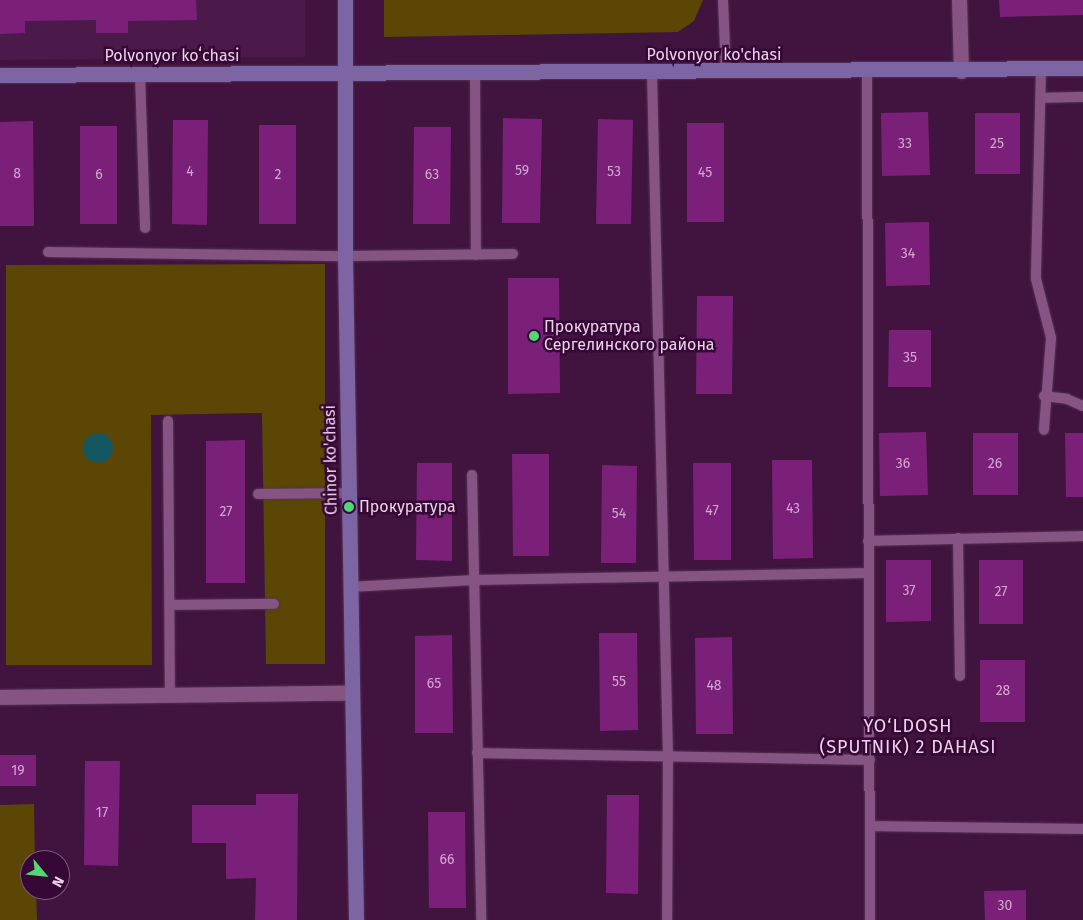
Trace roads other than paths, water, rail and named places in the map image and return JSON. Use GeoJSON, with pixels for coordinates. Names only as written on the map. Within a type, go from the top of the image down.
{"type":"FeatureCollection","features":[{"type":"Feature","properties":{"kind":"street","name":"Chinor ko'chasi"},"geometry":{"type":"LineString","coordinates":[[345,0],[345,256],[356,920]]}},
{"type":"Feature","properties":{"kind":"street"},"geometry":{"type":"LineString","coordinates":[[960,0],[961,71]]}},
{"type":"Feature","properties":{"kind":"street","name":"Polvonyor ko'chasi"},"geometry":{"type":"LineString","coordinates":[[345,72],[867,72],[1083,68]]}},
{"type":"Feature","properties":{"kind":"street","name":"Polvonyor koʻchasi"},"geometry":{"type":"LineString","coordinates":[[0,75],[345,72]]}},
{"type":"Feature","properties":{"kind":"street"},"geometry":{"type":"LineString","coordinates":[[0,696],[352,693]]}},
{"type":"Feature","properties":{"kind":"lane"},"geometry":{"type":"LineString","coordinates":[[723,0],[726,72]]}},
{"type":"Feature","properties":{"kind":"lane"},"geometry":{"type":"LineString","coordinates":[[1041,69],[1036,279],[1051,338],[1044,396],[1044,430]]}},
{"type":"Feature","properties":{"kind":"lane"},"geometry":{"type":"LineString","coordinates":[[867,72],[870,920]]}},
{"type":"Feature","properties":{"kind":"lane"},"geometry":{"type":"LineString","coordinates":[[475,73],[476,254]]}},
{"type":"Feature","properties":{"kind":"lane"},"geometry":{"type":"LineString","coordinates":[[652,73],[668,755],[668,920]]}},
{"type":"Feature","properties":{"kind":"lane"},"geometry":{"type":"LineString","coordinates":[[140,74],[145,228]]}},
{"type":"Feature","properties":{"kind":"lane"},"geometry":{"type":"LineString","coordinates":[[1041,98],[1083,96]]}},
{"type":"Feature","properties":{"kind":"lane"},"geometry":{"type":"LineString","coordinates":[[48,252],[345,256],[513,254]]}},
{"type":"Feature","properties":{"kind":"lane"},"geometry":{"type":"LineString","coordinates":[[1044,396],[1067,399],[1083,406]]}},
{"type":"Feature","properties":{"kind":"lane"},"geometry":{"type":"LineString","coordinates":[[168,422],[170,694]]}},
{"type":"Feature","properties":{"kind":"lane"},"geometry":{"type":"LineString","coordinates":[[472,475],[481,920]]}},
{"type":"Feature","properties":{"kind":"lane"},"geometry":{"type":"LineString","coordinates":[[258,494],[349,493]]}},
{"type":"Feature","properties":{"kind":"lane"},"geometry":{"type":"LineString","coordinates":[[868,541],[1083,536]]}},
{"type":"Feature","properties":{"kind":"lane"},"geometry":{"type":"LineString","coordinates":[[958,538],[960,676]]}},
{"type":"Feature","properties":{"kind":"lane"},"geometry":{"type":"LineString","coordinates":[[350,587],[474,580],[868,573]]}},
{"type":"Feature","properties":{"kind":"lane"},"geometry":{"type":"LineString","coordinates":[[170,605],[274,604]]}},
{"type":"Feature","properties":{"kind":"lane"},"geometry":{"type":"LineString","coordinates":[[478,753],[870,760]]}},
{"type":"Feature","properties":{"kind":"lane"},"geometry":{"type":"LineString","coordinates":[[870,826],[1083,828]]}},
{"type":"Feature","properties":{"kind":"place","name":"Прокуратура Сергелинского района"},"geometry":{"type":"Point","coordinates":[534,336]}},
{"type":"Feature","properties":{"kind":"place","name":"Прокуратура"},"geometry":{"type":"Point","coordinates":[349,507]}},
{"type":"Feature","properties":{"kind":"district","name":"YO‘LDOSH (SPUTNIK) 2 DAHASI"},"geometry":{"type":"Point","coordinates":[908,738]}}]}
